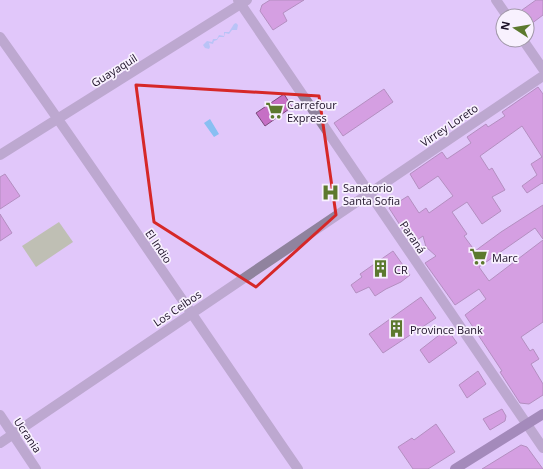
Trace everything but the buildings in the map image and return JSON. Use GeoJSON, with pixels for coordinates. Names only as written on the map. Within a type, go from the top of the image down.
{"type":"FeatureCollection","features":[{"type":"Feature","properties":{"kind":"main road"},"geometry":{"type":"LineString","coordinates":[[455,469],[543,414]]}},
{"type":"Feature","properties":{"kind":"street","name":"Guayaquil"},"geometry":{"type":"LineString","coordinates":[[0,155],[242,1]]}},
{"type":"Feature","properties":{"kind":"street","name":"Paraná"},"geometry":{"type":"LineString","coordinates":[[242,1],[369,193],[543,448]]}},
{"type":"Feature","properties":{"kind":"street","name":"El Indio"},"geometry":{"type":"LineString","coordinates":[[0,37],[298,469]]}},
{"type":"Feature","properties":{"kind":"street"},"geometry":{"type":"LineString","coordinates":[[529,48],[543,69]]}},
{"type":"Feature","properties":{"kind":"street","name":"Virrey Loreto"},"geometry":{"type":"LineString","coordinates":[[369,193],[543,76]]}},
{"type":"Feature","properties":{"kind":"street","name":"Los Ceibos"},"geometry":{"type":"LineString","coordinates":[[0,442],[369,193]]}},
{"type":"Feature","properties":{"kind":"street","name":"Ucrania"},"geometry":{"type":"LineString","coordinates":[[0,416],[36,469]]}},
{"type":"Feature","properties":{"kind":"highlighted area"},"geometry":{"type":"Polygon","coordinates":[[[136,85],[319,96],[336,215],[256,287],[154,222],[136,85]]]}},
{"type":"Feature","properties":{"kind":"green space"},"geometry":{"type":"Polygon","coordinates":[[[59,222],[73,242],[36,267],[22,246],[59,222]]]}},
{"type":"Feature","properties":{"kind":"water"},"geometry":{"type":"Polygon","coordinates":[[[236,23],[238,25],[237,30],[232,30],[229,34],[225,33],[224,37],[219,37],[213,44],[209,43],[209,49],[205,48],[203,45],[207,41],[212,42],[213,39],[217,39],[219,35],[224,36],[224,32],[229,32],[236,23]]]}},
{"type":"Feature","properties":{"kind":"water"},"geometry":{"type":"Polygon","coordinates":[[[210,119],[219,134],[214,137],[204,123],[210,119]]]}},
{"type":"Feature","properties":{"kind":"place","name":"Carrefour Express"},"geometry":{"type":"Point","coordinates":[274,110]}},
{"type":"Feature","properties":{"kind":"place","name":"Sanatorio Santa Sofia"},"geometry":{"type":"Point","coordinates":[330,193]}},
{"type":"Feature","properties":{"kind":"place","name":"Marc"},"geometry":{"type":"Point","coordinates":[479,257]}},
{"type":"Feature","properties":{"kind":"place","name":"CR"},"geometry":{"type":"Point","coordinates":[381,269]}},
{"type":"Feature","properties":{"kind":"place","name":"Province Bank"},"geometry":{"type":"Point","coordinates":[397,329]}}]}
